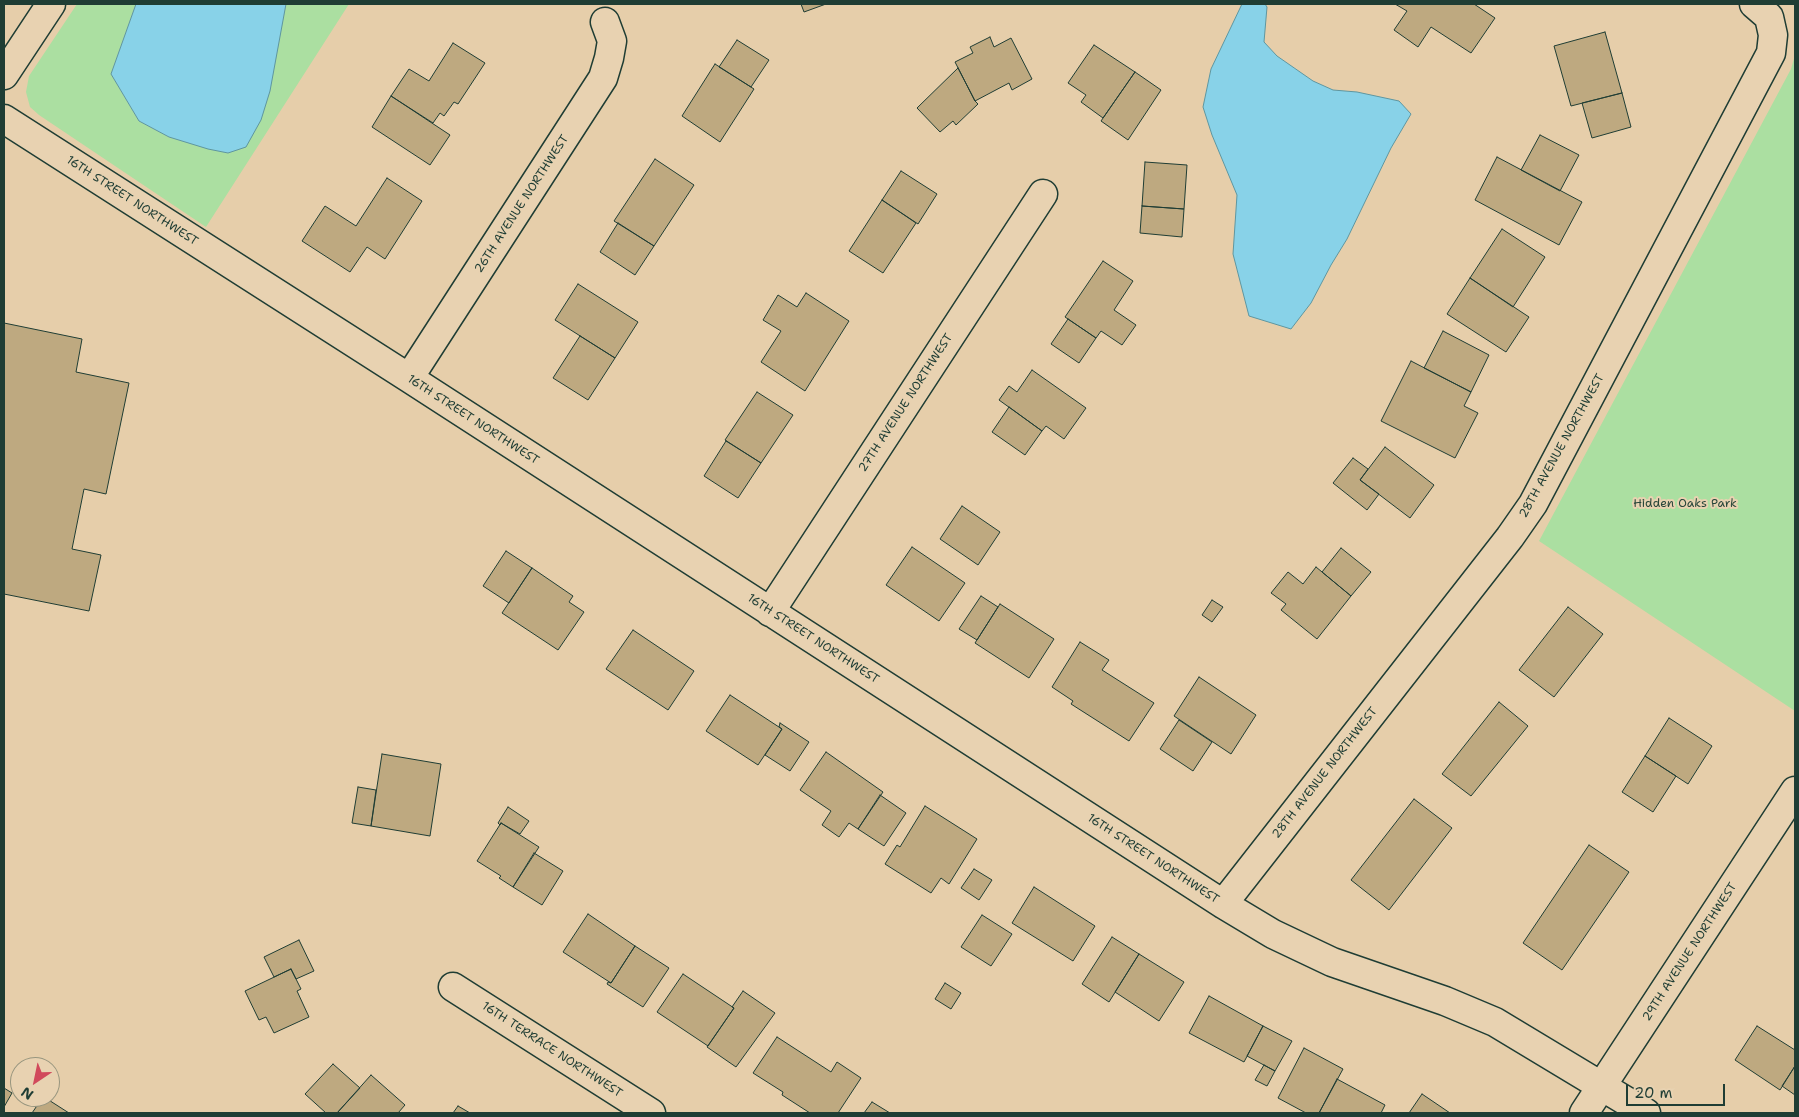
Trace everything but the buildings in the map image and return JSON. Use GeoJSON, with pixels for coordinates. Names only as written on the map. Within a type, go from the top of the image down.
{"type":"FeatureCollection","features":[{"type":"Feature","properties":{"kind":"street"},"geometry":{"type":"LineString","coordinates":[[4,75],[51,4]]}},
{"type":"Feature","properties":{"kind":"street","name":"28TH AVENUE NORTHWEST"},"geometry":{"type":"LineString","coordinates":[[1223,904],[1510,537],[1532,504],[1771,53],[1773,35],[1761,10]]}},
{"type":"Feature","properties":{"kind":"street","name":"26TH AVENUE NORTHWEST"},"geometry":{"type":"LineString","coordinates":[[409,378],[603,78],[612,41],[605,22]]}},
{"type":"Feature","properties":{"kind":"street","name":"16TH STREET NORTHWEST"},"geometry":{"type":"LineString","coordinates":[[4,120],[409,378],[1223,904],[1273,934],[1332,962],[1436,998],[1495,1022],[1646,1113]]}},
{"type":"Feature","properties":{"kind":"street","name":"27TH AVENUE NORTHWEST"},"geometry":{"type":"LineString","coordinates":[[770,612],[1043,194]]}},
{"type":"Feature","properties":{"kind":"street","name":"29TH AVENUE NORTHWEST"},"geometry":{"type":"LineString","coordinates":[[1584,1113],[1795,791]]}},
{"type":"Feature","properties":{"kind":"street","name":"16TH TERRACE NORTHWEST"},"geometry":{"type":"LineString","coordinates":[[453,987],[651,1113]]}},
{"type":"Feature","properties":{"kind":"green space"},"geometry":{"type":"Polygon","coordinates":[[[77,4],[136,4],[111,74],[139,121],[169,137],[228,153],[281,27],[286,4],[349,4],[206,227],[39,115],[30,107],[26,92],[29,76],[77,4]]]}},
{"type":"Feature","properties":{"kind":"green space","name":"Hidden Oaks Park"},"geometry":{"type":"Polygon","coordinates":[[[1795,55],[1795,711],[1539,541],[1791,69],[1795,55]]]}},
{"type":"Feature","properties":{"kind":"water"},"geometry":{"type":"Polygon","coordinates":[[[136,4],[286,4],[270,91],[261,120],[246,147],[228,153],[208,149],[169,137],[139,121],[111,74],[136,4]]]}},
{"type":"Feature","properties":{"kind":"water"},"geometry":{"type":"Polygon","coordinates":[[[1242,4],[1265,4],[1267,7],[1264,42],[1277,56],[1313,81],[1333,90],[1357,92],[1399,101],[1411,114],[1391,148],[1347,239],[1311,303],[1291,329],[1249,316],[1233,254],[1237,195],[1212,135],[1203,107],[1211,69],[1242,4]]]}}]}
